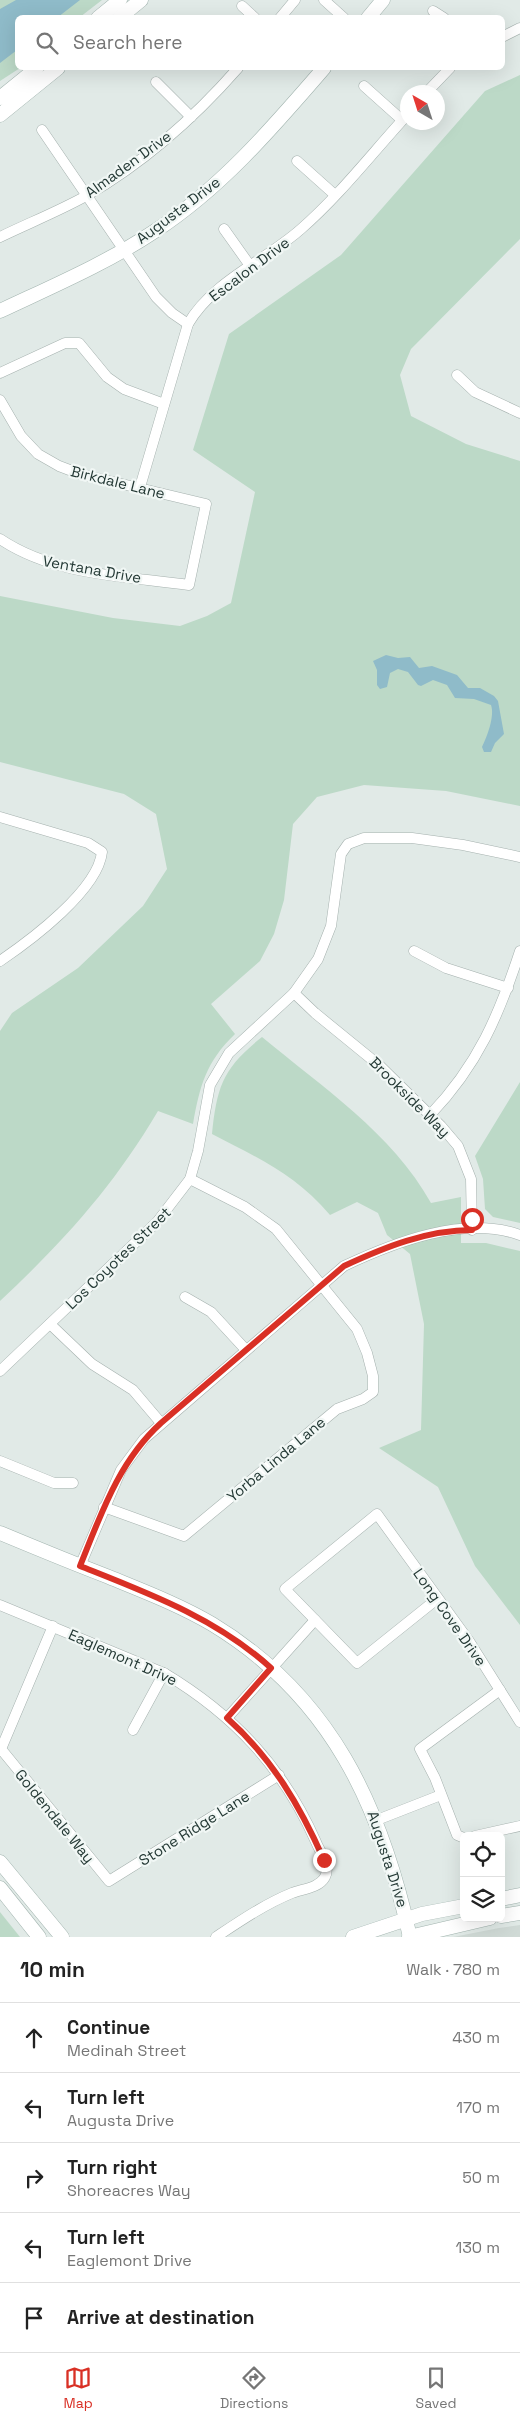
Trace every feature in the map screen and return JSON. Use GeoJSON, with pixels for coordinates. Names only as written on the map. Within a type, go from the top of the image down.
{"type":"FeatureCollection","features":[{"type":"Feature","properties":{"kind":"street"},"geometry":{"type":"LineString","coordinates":[[102,15],[120,0]]}},
{"type":"Feature","properties":{"kind":"street"},"geometry":{"type":"LineString","coordinates":[[123,15],[141,0]]}},
{"type":"Feature","properties":{"kind":"street"},"geometry":{"type":"LineString","coordinates":[[282,15],[295,0]]}},
{"type":"Feature","properties":{"kind":"street"},"geometry":{"type":"LineString","coordinates":[[324,0],[341,15]]}},
{"type":"Feature","properties":{"kind":"street"},"geometry":{"type":"LineString","coordinates":[[370,15],[383,0]]}},
{"type":"Feature","properties":{"kind":"street"},"geometry":{"type":"LineString","coordinates":[[242,6],[252,15]]}},
{"type":"Feature","properties":{"kind":"street"},"geometry":{"type":"LineString","coordinates":[[433,12],[438,15]]}},
{"type":"Feature","properties":{"kind":"street"},"geometry":{"type":"LineString","coordinates":[[505,35],[520,28]]}},
{"type":"Feature","properties":{"kind":"street"},"geometry":{"type":"LineString","coordinates":[[0,98],[35,70]]}},
{"type":"Feature","properties":{"kind":"street"},"geometry":{"type":"LineString","coordinates":[[0,115],[56,70]]}},
{"type":"Feature","properties":{"kind":"street","name":"Almaden Drive"},"geometry":{"type":"LineString","coordinates":[[0,237],[87,196],[140,158],[191,117],[236,70]]}},
{"type":"Feature","properties":{"kind":"street","name":"Augusta Drive"},"geometry":{"type":"LineString","coordinates":[[0,311],[124,250],[177,215],[222,178],[255,146],[322,70]]}},
{"type":"Feature","properties":{"kind":"street"},"geometry":{"type":"LineString","coordinates":[[434,85],[448,70]]}},
{"type":"Feature","properties":{"kind":"street"},"geometry":{"type":"LineString","coordinates":[[156,82],[191,117]]}},
{"type":"Feature","properties":{"kind":"street"},"geometry":{"type":"LineString","coordinates":[[364,86],[400,113]]}},
{"type":"Feature","properties":{"kind":"street","name":"Escalon Drive"},"geometry":{"type":"LineString","coordinates":[[140,487],[188,324],[210,296],[301,229],[400,122]]}},
{"type":"Feature","properties":{"kind":"street"},"geometry":{"type":"LineString","coordinates":[[42,130],[159,301],[188,324]]}},
{"type":"Feature","properties":{"kind":"street"},"geometry":{"type":"LineString","coordinates":[[297,161],[334,195]]}},
{"type":"Feature","properties":{"kind":"street"},"geometry":{"type":"LineString","coordinates":[[224,229],[251,267]]}},
{"type":"Feature","properties":{"kind":"street"},"geometry":{"type":"LineString","coordinates":[[0,373],[65,343],[79,343],[102,372],[118,385],[164,404]]}},
{"type":"Feature","properties":{"kind":"street"},"geometry":{"type":"LineString","coordinates":[[457,375],[475,392],[520,413]]}},
{"type":"Feature","properties":{"kind":"street","name":"Birkdale Lane"},"geometry":{"type":"LineString","coordinates":[[0,400],[21,436],[38,454],[52,462],[80,474],[206,504],[189,585]]}},
{"type":"Feature","properties":{"kind":"street","name":"Ventana Drive"},"geometry":{"type":"LineString","coordinates":[[0,539],[27,556],[51,564],[189,585]]}},
{"type":"Feature","properties":{"kind":"street"},"geometry":{"type":"LineString","coordinates":[[0,817],[88,843],[102,852],[101,863],[70,903],[35,936],[0,961]]}},
{"type":"Feature","properties":{"kind":"street","name":"Los Coyotes Street"},"geometry":{"type":"LineString","coordinates":[[0,1370],[158,1222],[190,1179],[198,1151],[210,1085],[219,1068],[240,1040],[294,993],[315,965],[328,936],[335,902],[340,859],[348,844],[364,838],[421,839],[463,845],[520,857]]}},
{"type":"Feature","properties":{"kind":"street"},"geometry":{"type":"LineString","coordinates":[[430,1115],[457,1086],[476,1057],[497,1018],[520,951]]}},
{"type":"Feature","properties":{"kind":"street"},"geometry":{"type":"LineString","coordinates":[[414,952],[435,964],[508,988]]}},
{"type":"Feature","properties":{"kind":"street","name":"Brookside Way"},"geometry":{"type":"LineString","coordinates":[[294,993],[315,1013],[370,1057],[430,1115],[458,1146],[469,1168],[473,1190],[472,1230]]}},
{"type":"Feature","properties":{"kind":"street"},"geometry":{"type":"LineString","coordinates":[[190,1179],[261,1217],[276,1229],[321,1285]]}},
{"type":"Feature","properties":{"kind":"street"},"geometry":{"type":"LineString","coordinates":[[80,1566],[121,1470],[144,1439],[344,1266],[420,1236],[472,1230],[506,1230],[520,1235]]}},
{"type":"Feature","properties":{"kind":"street","name":"Yorba Linda Lane"},"geometry":{"type":"LineString","coordinates":[[104,1507],[184,1536],[337,1409],[363,1400],[373,1392],[373,1376],[367,1352],[357,1329],[321,1285]]}},
{"type":"Feature","properties":{"kind":"street"},"geometry":{"type":"LineString","coordinates":[[185,1298],[211,1312],[246,1350]]}},
{"type":"Feature","properties":{"kind":"street"},"geometry":{"type":"LineString","coordinates":[[50,1324],[92,1364],[133,1390],[161,1423]]}},
{"type":"Feature","properties":{"kind":"street"},"geometry":{"type":"LineString","coordinates":[[0,1461],[54,1483],[73,1483]]}},
{"type":"Feature","properties":{"kind":"street","name":"Long Cove Drive"},"geometry":{"type":"LineString","coordinates":[[315,1620],[285,1590],[377,1514],[473,1646],[520,1722]]}},
{"type":"Feature","properties":{"kind":"street","name":"Augusta Drive"},"geometry":{"type":"LineString","coordinates":[[0,1533],[183,1609],[233,1637],[271,1668],[306,1703],[338,1746],[377,1820],[410,1937]]}},
{"type":"Feature","properties":{"kind":"street"},"geometry":{"type":"LineString","coordinates":[[227,1718],[315,1620],[358,1663],[437,1599]]}},
{"type":"Feature","properties":{"kind":"street","name":"Eaglemont Drive"},"geometry":{"type":"LineString","coordinates":[[0,1605],[164,1673],[190,1688],[243,1731],[278,1775],[306,1819],[327,1866],[325,1877],[316,1885],[290,1893],[270,1904],[216,1937]]}},
{"type":"Feature","properties":{"kind":"street"},"geometry":{"type":"LineString","coordinates":[[1,1749],[53,1626]]}},
{"type":"Feature","properties":{"kind":"street"},"geometry":{"type":"LineString","coordinates":[[133,1730],[164,1673]]}},
{"type":"Feature","properties":{"kind":"street"},"geometry":{"type":"LineString","coordinates":[[460,1837],[420,1749],[500,1690]]}},
{"type":"Feature","properties":{"kind":"street","name":"Goldendale Way"},"geometry":{"type":"LineString","coordinates":[[1,1749],[109,1882]]}},
{"type":"Feature","properties":{"kind":"street","name":"Stone Ridge Lane"},"geometry":{"type":"LineString","coordinates":[[109,1882],[278,1775]]}},
{"type":"Feature","properties":{"kind":"street"},"geometry":{"type":"LineString","coordinates":[[377,1820],[442,1795]]}},
{"type":"Feature","properties":{"kind":"street"},"geometry":{"type":"LineString","coordinates":[[493,1832],[520,1826]]}},
{"type":"Feature","properties":{"kind":"street"},"geometry":{"type":"LineString","coordinates":[[0,1862],[62,1937]]}},
{"type":"Feature","properties":{"kind":"street"},"geometry":{"type":"LineString","coordinates":[[0,1888],[39,1937]]}},
{"type":"Feature","properties":{"kind":"street"},"geometry":{"type":"LineString","coordinates":[[505,1898],[520,1895]]}},
{"type":"Feature","properties":{"kind":"street"},"geometry":{"type":"LineString","coordinates":[[352,1937],[406,1918],[460,1907]]}},
{"type":"Feature","properties":{"kind":"street"},"geometry":{"type":"LineString","coordinates":[[505,1915],[520,1913]]}},
{"type":"Feature","properties":{"kind":"street"},"geometry":{"type":"LineString","coordinates":[[410,1937],[473,1922]]}},
{"type":"Feature","properties":{"kind":"shaded area"},"geometry":{"type":"Polygon","coordinates":[[[520,1925],[520,1937],[453,1937],[499,1928],[520,1925]]]}},
{"type":"Feature","properties":{"kind":"green space"},"geometry":{"type":"Polygon","coordinates":[[[0,0],[102,0],[83,15],[15,15],[15,70],[17,70],[0,81],[0,0]]]}},
{"type":"Feature","properties":{"kind":"green space"},"geometry":{"type":"Polygon","coordinates":[[[520,75],[520,239],[411,349],[400,375],[411,416],[466,444],[520,461],[520,806],[446,791],[364,785],[317,797],[293,824],[284,900],[274,934],[260,961],[211,1004],[235,1034],[217,1054],[211,1064],[198,1097],[193,1124],[158,1111],[141,1139],[86,1212],[45,1257],[0,1301],[0,1031],[12,1013],[78,968],[143,906],[167,869],[156,814],[124,794],[0,762],[0,596],[113,618],[180,626],[207,616],[231,603],[255,492],[193,450],[229,334],[341,255],[485,91],[520,75]]]}},
{"type":"Feature","properties":{"kind":"green space"},"geometry":{"type":"Polygon","coordinates":[[[262,1037],[332,1093],[376,1133],[397,1155],[431,1203],[461,1197],[461,1243],[486,1243],[520,1251],[520,1625],[475,1566],[438,1487],[379,1448],[421,1430],[424,1324],[410,1254],[387,1235],[378,1213],[357,1202],[330,1215],[303,1188],[275,1168],[212,1134],[216,1103],[224,1079],[238,1058],[262,1037]]]}},
{"type":"Feature","properties":{"kind":"green space"},"geometry":{"type":"Polygon","coordinates":[[[520,1082],[520,1223],[493,1217],[485,1209],[483,1179],[475,1156],[520,1082]]]}},
{"type":"Feature","properties":{"kind":"green space"},"geometry":{"type":"Polygon","coordinates":[[[0,1912],[20,1937],[0,1937],[0,1912]]]}},
{"type":"Feature","properties":{"kind":"water"},"geometry":{"type":"Polygon","coordinates":[[[16,0],[80,0],[61,15],[15,15],[15,52],[0,63],[0,9],[16,0]]]}},
{"type":"Feature","properties":{"kind":"water"},"geometry":{"type":"Polygon","coordinates":[[[386,655],[398,658],[410,657],[419,668],[432,666],[457,675],[468,688],[480,688],[494,696],[498,701],[504,734],[495,743],[491,752],[484,752],[482,747],[491,720],[491,705],[474,699],[455,698],[447,685],[433,680],[421,686],[418,685],[408,672],[398,669],[390,673],[387,687],[380,689],[377,685],[377,670],[373,661],[386,655]]]}},
{"type":"Feature","properties":{"kind":"route"},"geometry":{"type":"LineString","coordinates":[[324,1860],[306,1819],[290,1792],[243,1731],[227,1718],[271,1668],[233,1637],[210,1623],[132,1586],[80,1566],[121,1470],[144,1439],[161,1423],[344,1266],[420,1236],[472,1230],[472,1219]]}}]}
